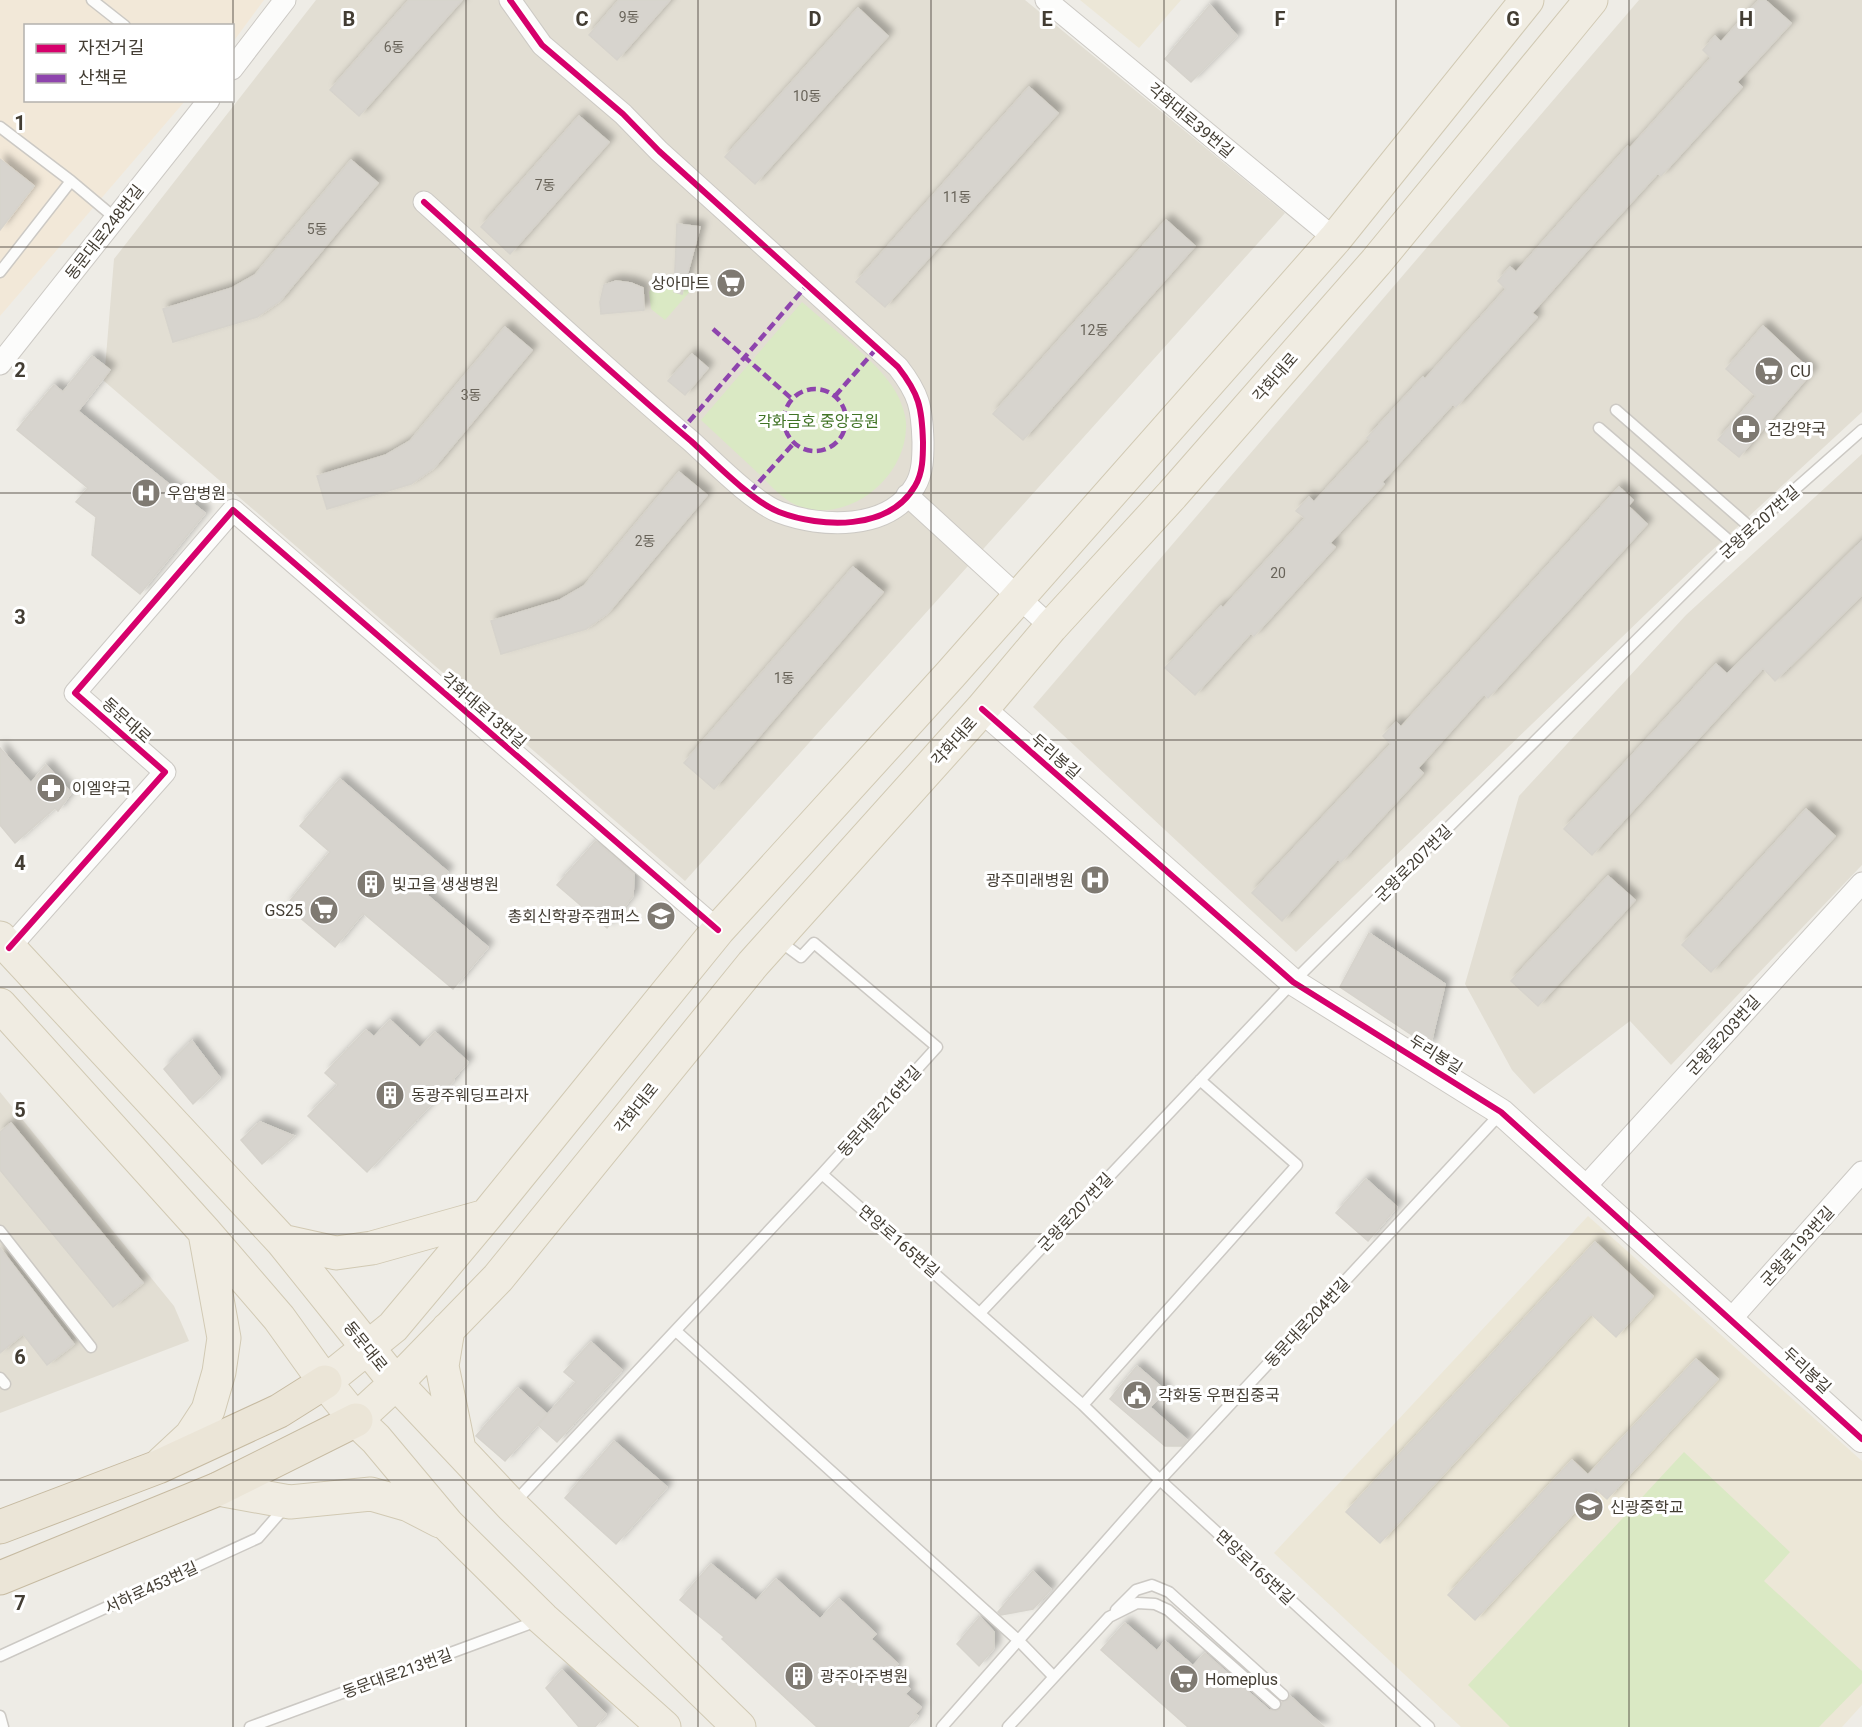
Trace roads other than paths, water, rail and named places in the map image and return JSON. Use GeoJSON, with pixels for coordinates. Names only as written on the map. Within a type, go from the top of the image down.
{"type":"FeatureCollection","features":[{"type":"Feature","properties":{"kind":"highway"},"geometry":{"type":"LineString","coordinates":[[0,1527],[158,1467],[279,1411],[325,1382]]}},
{"type":"Feature","properties":{"kind":"highway"},"geometry":{"type":"LineString","coordinates":[[0,1578],[218,1490],[356,1420]]}},
{"type":"Feature","properties":{"kind":"main road"},"geometry":{"type":"LineString","coordinates":[[325,1382],[393,1327],[718,930],[950,675],[1335,239],[1527,0]]}},
{"type":"Feature","properties":{"kind":"main road","name":"각화대로"},"geometry":{"type":"LineString","coordinates":[[356,1420],[396,1383],[498,1278],[745,973],[982,709],[1051,627],[1165,502],[1376,262],[1591,0]]}},
{"type":"Feature","properties":{"kind":"main road","name":"동문대로"},"geometry":{"type":"LineString","coordinates":[[4,943],[282,1241],[396,1383],[512,1506],[739,1727]]}},
{"type":"Feature","properties":{"kind":"main road"},"geometry":{"type":"LineString","coordinates":[[0,1005],[279,1318],[325,1382],[356,1420],[376,1439],[448,1525],[543,1618],[664,1727]]}},
{"type":"Feature","properties":{"kind":"main road"},"geometry":{"type":"LineString","coordinates":[[282,1241],[336,1253],[372,1248],[486,1216]]}},
{"type":"Feature","properties":{"kind":"main road"},"geometry":{"type":"LineString","coordinates":[[158,1467],[191,1436],[208,1410],[219,1372],[224,1338],[204,1232]]}},
{"type":"Feature","properties":{"kind":"main road"},"geometry":{"type":"LineString","coordinates":[[448,1329],[442,1366],[459,1449]]}},
{"type":"Feature","properties":{"kind":"main road"},"geometry":{"type":"LineString","coordinates":[[218,1490],[290,1502],[371,1494],[409,1505],[448,1525]]}},
{"type":"Feature","properties":{"kind":"street"},"geometry":{"type":"LineString","coordinates":[[234,66],[285,0]]}},
{"type":"Feature","properties":{"kind":"street"},"geometry":{"type":"LineString","coordinates":[[424,202],[659,414],[754,496],[776,510],[815,520],[833,522],[860,520],[880,516],[898,505],[915,486],[923,456],[923,428],[916,394],[898,367],[659,151],[623,114],[542,45],[510,0]]}},
{"type":"Feature","properties":{"kind":"street","name":"각화대로39번길"},"geometry":{"type":"LineString","coordinates":[[1046,0],[1335,239]]}},
{"type":"Feature","properties":{"kind":"street","name":"동문대로248번길"},"geometry":{"type":"LineString","coordinates":[[0,364],[207,102]]}},
{"type":"Feature","properties":{"kind":"street"},"geometry":{"type":"LineString","coordinates":[[907,495],[1051,627]]}},
{"type":"Feature","properties":{"kind":"street","name":"각화대로13번길"},"geometry":{"type":"LineString","coordinates":[[233,510],[718,930]]}},
{"type":"Feature","properties":{"kind":"street","name":"동문대로"},"geometry":{"type":"LineString","coordinates":[[4,943],[165,772],[75,693],[233,510]]}},
{"type":"Feature","properties":{"kind":"street","name":"두리봉길"},"geometry":{"type":"LineString","coordinates":[[982,709],[1293,982],[1501,1112],[1862,1439]]}},
{"type":"Feature","properties":{"kind":"street","name":"군왕로203번길"},"geometry":{"type":"LineString","coordinates":[[1585,1187],[1862,883]]}},
{"type":"Feature","properties":{"kind":"street","name":"군왕로193번길"},"geometry":{"type":"LineString","coordinates":[[1731,1319],[1862,1172]]}},
{"type":"Feature","properties":{"kind":"lane"},"geometry":{"type":"LineString","coordinates":[[92,0],[122,24]]}},
{"type":"Feature","properties":{"kind":"lane"},"geometry":{"type":"LineString","coordinates":[[0,127],[115,218]]}},
{"type":"Feature","properties":{"kind":"lane"},"geometry":{"type":"LineString","coordinates":[[0,272],[71,181]]}},
{"type":"Feature","properties":{"kind":"lane"},"geometry":{"type":"LineString","coordinates":[[1616,410],[1751,528]]}},
{"type":"Feature","properties":{"kind":"lane"},"geometry":{"type":"LineString","coordinates":[[1599,428],[1733,544]]}},
{"type":"Feature","properties":{"kind":"lane","name":"군왕로207번길"},"geometry":{"type":"LineString","coordinates":[[980,1313],[1293,982],[1733,544],[1862,430]]}},
{"type":"Feature","properties":{"kind":"lane","name":"동문대로216번길"},"geometry":{"type":"LineString","coordinates":[[512,1506],[822,1174],[937,1047],[814,943],[801,957],[775,939]]}},
{"type":"Feature","properties":{"kind":"lane"},"geometry":{"type":"LineString","coordinates":[[1083,1405],[1297,1165],[1200,1080]]}},
{"type":"Feature","properties":{"kind":"lane","name":"동문대로204번길"},"geometry":{"type":"LineString","coordinates":[[942,1727],[1160,1480],[1501,1112]]}},
{"type":"Feature","properties":{"kind":"lane","name":"면앙로165번길"},"geometry":{"type":"LineString","coordinates":[[822,1174],[1083,1405],[1160,1480],[1429,1727]]}},
{"type":"Feature","properties":{"kind":"lane"},"geometry":{"type":"LineString","coordinates":[[0,1231],[91,1347]]}},
{"type":"Feature","properties":{"kind":"lane"},"geometry":{"type":"LineString","coordinates":[[676,1331],[1018,1640],[1054,1677]]}},
{"type":"Feature","properties":{"kind":"lane","name":"서하로453번길"},"geometry":{"type":"LineString","coordinates":[[0,1656],[258,1538],[290,1502]]}},
{"type":"Feature","properties":{"kind":"lane"},"geometry":{"type":"LineString","coordinates":[[1008,1727],[1109,1617],[1137,1590],[1152,1585],[1169,1592],[1279,1700],[1168,1610],[1155,1604],[1137,1603],[1109,1617]]}},
{"type":"Feature","properties":{"kind":"lane","name":"동문대로213번길"},"geometry":{"type":"LineString","coordinates":[[250,1727],[543,1618]]}},
{"type":"Feature","properties":{"kind":"lane"},"geometry":{"type":"LineString","coordinates":[[0,1716],[3,1727]]}},
{"type":"Feature","properties":{"kind":"place","name":"상아마트"},"geometry":{"type":"Point","coordinates":[731,283]}},
{"type":"Feature","properties":{"kind":"place","name":"CU"},"geometry":{"type":"Point","coordinates":[1769,371]}},
{"type":"Feature","properties":{"kind":"place","name":"건강약국"},"geometry":{"type":"Point","coordinates":[1746,429]}},
{"type":"Feature","properties":{"kind":"place","name":"우암병원"},"geometry":{"type":"Point","coordinates":[146,493]}},
{"type":"Feature","properties":{"kind":"place","name":"이엘약국"},"geometry":{"type":"Point","coordinates":[51,788]}},
{"type":"Feature","properties":{"kind":"place","name":"광주미래병원"},"geometry":{"type":"Point","coordinates":[1095,880]}},
{"type":"Feature","properties":{"kind":"place","name":"빛고을 생생병원"},"geometry":{"type":"Point","coordinates":[371,884]}},
{"type":"Feature","properties":{"kind":"place","name":"GS25"},"geometry":{"type":"Point","coordinates":[324,910]}},
{"type":"Feature","properties":{"kind":"place","name":"총회신학광주캠퍼스"},"geometry":{"type":"Point","coordinates":[661,916]}},
{"type":"Feature","properties":{"kind":"place","name":"동광주웨딩프라자"},"geometry":{"type":"Point","coordinates":[390,1095]}},
{"type":"Feature","properties":{"kind":"place","name":"각화동 우편집중국"},"geometry":{"type":"Point","coordinates":[1137,1395]}},
{"type":"Feature","properties":{"kind":"place","name":"신광중학교"},"geometry":{"type":"Point","coordinates":[1589,1507]}},
{"type":"Feature","properties":{"kind":"place","name":"광주아주병원"},"geometry":{"type":"Point","coordinates":[799,1676]}},
{"type":"Feature","properties":{"kind":"place","name":"Homeplus"},"geometry":{"type":"Point","coordinates":[1184,1679]}},
{"type":"Feature","properties":{"kind":"park label","name":"각화금호 중앙공원"},"geometry":{"type":"Point","coordinates":[818,421]}}]}
